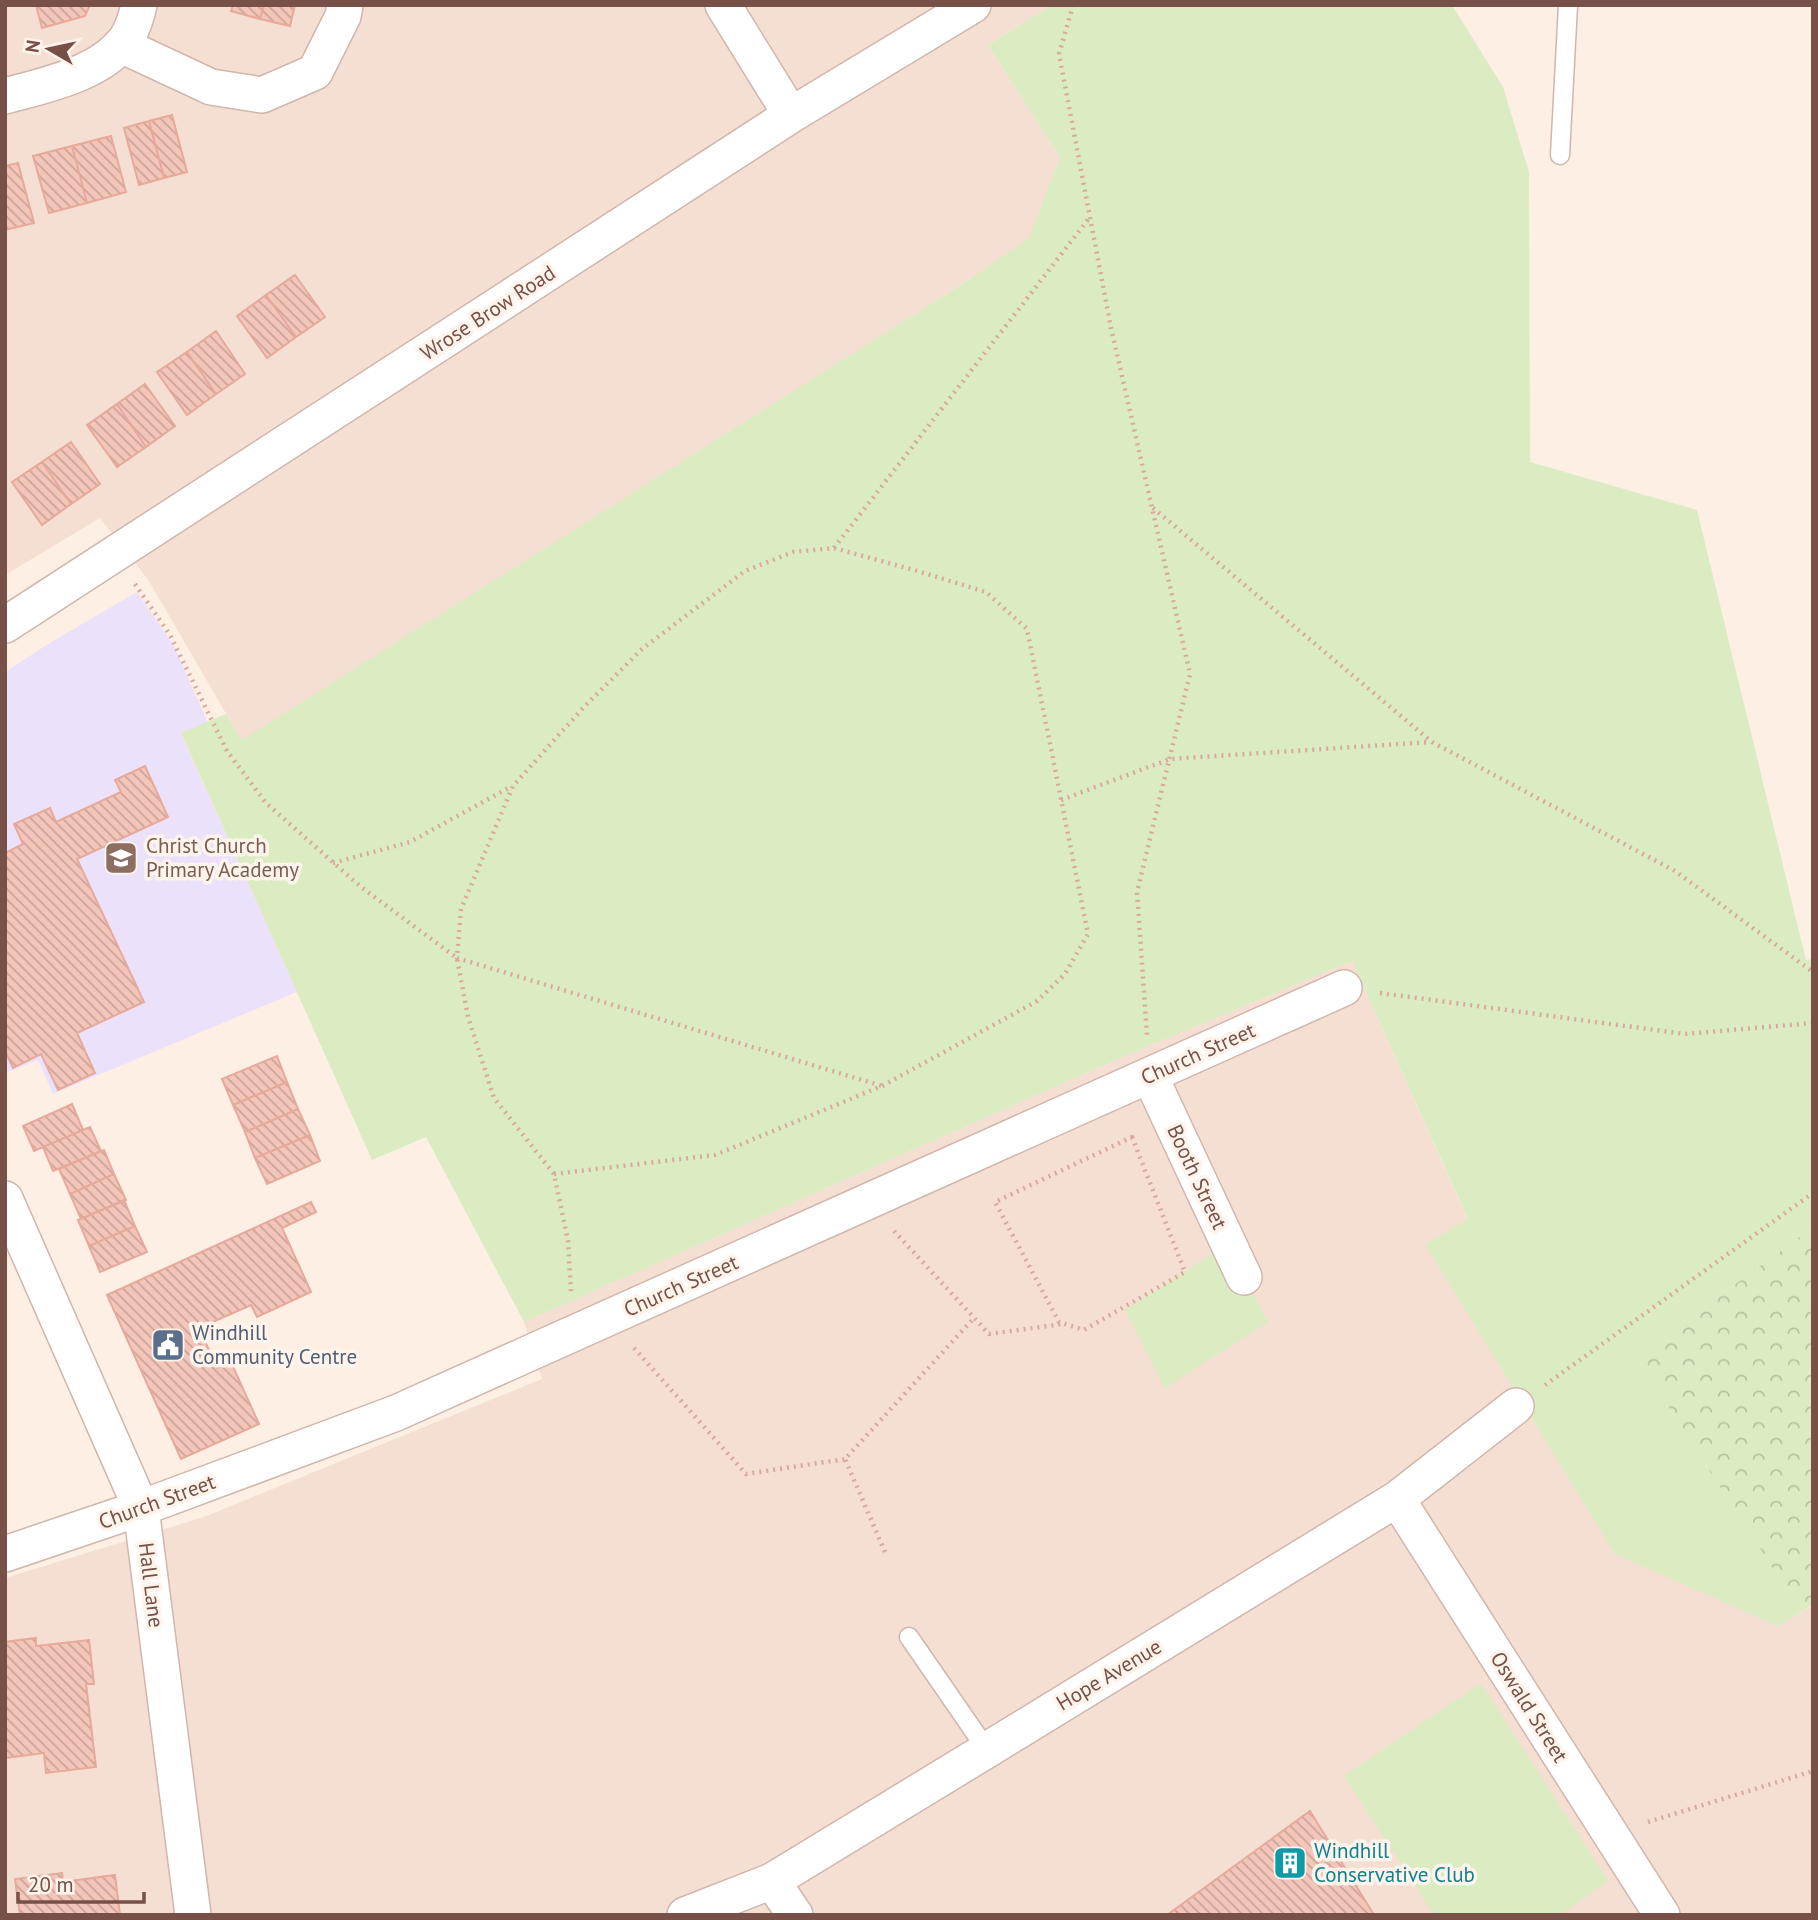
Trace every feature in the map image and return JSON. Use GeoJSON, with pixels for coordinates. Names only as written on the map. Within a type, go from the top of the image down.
{"type":"FeatureCollection","features":[{"type":"Feature","properties":{"kind":"street"},"geometry":{"type":"LineString","coordinates":[[5,96],[90,69],[121,45],[139,5]]}},
{"type":"Feature","properties":{"kind":"street"},"geometry":{"type":"LineString","coordinates":[[121,45],[211,87],[262,94],[315,72],[343,16],[345,5]]}},
{"type":"Feature","properties":{"kind":"street"},"geometry":{"type":"LineString","coordinates":[[723,5],[791,115]]}},
{"type":"Feature","properties":{"kind":"street","name":"Wrose Brow Road"},"geometry":{"type":"LineString","coordinates":[[5,625],[791,115],[973,5]]}},
{"type":"Feature","properties":{"kind":"street","name":"Church Street"},"geometry":{"type":"LineString","coordinates":[[5,1554],[141,1508],[396,1413],[1344,988]]}},
{"type":"Feature","properties":{"kind":"street","name":"Booth Street"},"geometry":{"type":"LineString","coordinates":[[1150,1076],[1244,1277]]}},
{"type":"Feature","properties":{"kind":"street","name":"Hall Lane"},"geometry":{"type":"LineString","coordinates":[[5,1199],[141,1508],[193,1915]]}},
{"type":"Feature","properties":{"kind":"street","name":"Hope Avenue"},"geometry":{"type":"LineString","coordinates":[[685,1915],[772,1881],[1397,1499],[1516,1406]]}},
{"type":"Feature","properties":{"kind":"street","name":"Oswald Street"},"geometry":{"type":"LineString","coordinates":[[1397,1499],[1662,1915]]}},
{"type":"Feature","properties":{"kind":"street"},"geometry":{"type":"LineString","coordinates":[[772,1881],[795,1915]]}},
{"type":"Feature","properties":{"kind":"lane"},"geometry":{"type":"LineString","coordinates":[[1560,155],[1568,5]]}},
{"type":"Feature","properties":{"kind":"lane"},"geometry":{"type":"LineString","coordinates":[[909,1637],[987,1750]]}},
{"type":"Feature","properties":{"kind":"path"},"geometry":{"type":"LineString","coordinates":[[1073,5],[1059,54],[1111,328],[1190,674],[1137,892],[1150,1076]]}},
{"type":"Feature","properties":{"kind":"path"},"geometry":{"type":"LineString","coordinates":[[834,548],[1090,216]]}},
{"type":"Feature","properties":{"kind":"path"},"geometry":{"type":"LineString","coordinates":[[1153,509],[1432,742],[1675,871],[1813,972]]}},
{"type":"Feature","properties":{"kind":"path"},"geometry":{"type":"LineString","coordinates":[[554,1174],[715,1155],[882,1086],[1037,1001],[1065,974],[1088,933],[1027,629],[986,592],[834,548],[793,552],[745,571],[642,649],[583,708],[513,786],[461,909],[457,958],[468,1017],[494,1098],[554,1174],[568,1241],[574,1333]]}},
{"type":"Feature","properties":{"kind":"path"},"geometry":{"type":"LineString","coordinates":[[115,555],[170,635],[227,751],[266,803],[361,887],[457,958],[882,1086]]}},
{"type":"Feature","properties":{"kind":"path"},"geometry":{"type":"LineString","coordinates":[[1062,800],[1170,759],[1432,742]]}},
{"type":"Feature","properties":{"kind":"path"},"geometry":{"type":"LineString","coordinates":[[333,863],[410,842],[513,786]]}},
{"type":"Feature","properties":{"kind":"path"},"geometry":{"type":"LineString","coordinates":[[1344,988],[1685,1034],[1813,1023]]}},
{"type":"Feature","properties":{"kind":"path"},"geometry":{"type":"LineString","coordinates":[[867,1202],[989,1334],[1065,1324],[1084,1330],[1185,1272],[1132,1137],[995,1202],[1059,1322],[1065,1324]]}},
{"type":"Feature","properties":{"kind":"path"},"geometry":{"type":"LineString","coordinates":[[1516,1406],[1813,1193]]}},
{"type":"Feature","properties":{"kind":"path"},"geometry":{"type":"LineString","coordinates":[[608,1318],[746,1474],[845,1459],[974,1318]]}},
{"type":"Feature","properties":{"kind":"path"},"geometry":{"type":"LineString","coordinates":[[845,1459],[886,1552]]}},
{"type":"Feature","properties":{"kind":"path"},"geometry":{"type":"LineString","coordinates":[[1610,1834],[1813,1771]]}},
{"type":"Feature","properties":{"kind":"shaded area"},"geometry":{"type":"Polygon","coordinates":[[[5,5],[1052,5],[988,45],[1060,157],[1030,238],[964,283],[242,741],[149,581],[100,518],[5,575],[5,5]]]}},
{"type":"Feature","properties":{"kind":"shaded area","name":"Christ Church Primary Academy"},"geometry":{"type":"Polygon","coordinates":[[[137,592],[174,646],[208,723],[181,734],[297,992],[53,1094],[38,1060],[5,1073],[5,672],[137,592]]]}},
{"type":"Feature","properties":{"kind":"shaded area"},"geometry":{"type":"Polygon","coordinates":[[[1352,961],[1468,1220],[1425,1244],[1778,1626],[1813,1605],[1813,1915],[5,1915],[5,1578],[204,1517],[542,1379],[524,1322],[1120,1058],[1352,961]]]}},
{"type":"Feature","properties":{"kind":"green space"},"geometry":{"type":"Polygon","coordinates":[[[1052,5],[1452,5],[1503,87],[1529,172],[1530,462],[1697,510],[1806,960],[1813,959],[1813,1227],[1636,1357],[1801,1612],[1778,1626],[1615,1554],[1425,1244],[1468,1219],[1352,961],[1120,1058],[524,1322],[426,1137],[372,1160],[181,733],[226,714],[242,740],[964,283],[1029,238],[1060,157],[988,45],[1052,5]]]}},
{"type":"Feature","properties":{"kind":"green space"},"geometry":{"type":"Polygon","coordinates":[[[1813,1227],[1813,1604],[1801,1612],[1636,1357],[1813,1227]]]}},
{"type":"Feature","properties":{"kind":"green space"},"geometry":{"type":"Polygon","coordinates":[[[1228,1244],[1268,1322],[1165,1388],[1125,1310],[1228,1244]]]}},
{"type":"Feature","properties":{"kind":"green space"},"geometry":{"type":"Polygon","coordinates":[[[1481,1683],[1608,1881],[1560,1915],[1434,1915],[1344,1776],[1481,1683]]]}},
{"type":"Feature","properties":{"kind":"building"},"geometry":{"type":"Polygon","coordinates":[[[36,5],[90,5],[85,16],[42,28],[36,5]]]}},
{"type":"Feature","properties":{"kind":"building"},"geometry":{"type":"Polygon","coordinates":[[[233,5],[264,5],[260,19],[231,11],[233,5]]]}},
{"type":"Feature","properties":{"kind":"building"},"geometry":{"type":"Polygon","coordinates":[[[264,5],[295,5],[290,26],[260,19],[264,5]]]}},
{"type":"Feature","properties":{"kind":"building"},"geometry":{"type":"Polygon","coordinates":[[[172,115],[187,172],[164,178],[149,121],[172,115]]]}},
{"type":"Feature","properties":{"kind":"building"},"geometry":{"type":"Polygon","coordinates":[[[149,121],[164,178],[139,185],[124,128],[149,121]]]}},
{"type":"Feature","properties":{"kind":"building"},"geometry":{"type":"Polygon","coordinates":[[[111,136],[126,192],[87,203],[72,146],[111,136]]]}},
{"type":"Feature","properties":{"kind":"building"},"geometry":{"type":"Polygon","coordinates":[[[72,146],[87,203],[49,213],[33,156],[72,146]]]}},
{"type":"Feature","properties":{"kind":"building"},"geometry":{"type":"Polygon","coordinates":[[[18,163],[34,223],[5,230],[5,166],[18,163]]]}},
{"type":"Feature","properties":{"kind":"building"},"geometry":{"type":"Polygon","coordinates":[[[295,275],[325,317],[296,337],[266,295],[295,275]]]}},
{"type":"Feature","properties":{"kind":"building"},"geometry":{"type":"Polygon","coordinates":[[[266,295],[296,337],[267,358],[237,316],[266,295]]]}},
{"type":"Feature","properties":{"kind":"building"},"geometry":{"type":"Polygon","coordinates":[[[216,331],[245,374],[216,394],[187,352],[216,331]]]}},
{"type":"Feature","properties":{"kind":"building"},"geometry":{"type":"Polygon","coordinates":[[[187,352],[216,394],[187,415],[157,372],[187,352]]]}},
{"type":"Feature","properties":{"kind":"building"},"geometry":{"type":"Polygon","coordinates":[[[145,384],[175,426],[146,447],[117,404],[145,384]]]}},
{"type":"Feature","properties":{"kind":"building"},"geometry":{"type":"Polygon","coordinates":[[[117,404],[146,447],[117,467],[87,425],[117,404]]]}},
{"type":"Feature","properties":{"kind":"building"},"geometry":{"type":"Polygon","coordinates":[[[71,442],[100,484],[71,504],[42,462],[71,442]]]}},
{"type":"Feature","properties":{"kind":"building"},"geometry":{"type":"Polygon","coordinates":[[[42,462],[71,504],[42,525],[12,482],[42,462]]]}},
{"type":"Feature","properties":{"kind":"building"},"geometry":{"type":"Polygon","coordinates":[[[145,766],[168,817],[77,859],[144,1002],[77,1033],[95,1073],[58,1090],[41,1054],[13,1068],[5,1051],[5,853],[23,844],[14,824],[50,808],[56,822],[121,792],[115,780],[145,766]]]}},
{"type":"Feature","properties":{"kind":"building"},"geometry":{"type":"Polygon","coordinates":[[[277,1056],[287,1082],[233,1105],[222,1079],[277,1056]]]}},
{"type":"Feature","properties":{"kind":"building"},"geometry":{"type":"Polygon","coordinates":[[[287,1082],[298,1109],[245,1132],[233,1105],[287,1082]]]}},
{"type":"Feature","properties":{"kind":"building"},"geometry":{"type":"Polygon","coordinates":[[[72,1104],[83,1130],[34,1151],[23,1126],[72,1104]]]}},
{"type":"Feature","properties":{"kind":"building"},"geometry":{"type":"Polygon","coordinates":[[[298,1109],[310,1135],[255,1158],[245,1132],[298,1109]]]}},
{"type":"Feature","properties":{"kind":"building"},"geometry":{"type":"Polygon","coordinates":[[[90,1127],[101,1151],[53,1171],[43,1147],[90,1127]]]}},
{"type":"Feature","properties":{"kind":"building"},"geometry":{"type":"Polygon","coordinates":[[[310,1135],[320,1161],[267,1184],[255,1158],[310,1135]]]}},
{"type":"Feature","properties":{"kind":"building"},"geometry":{"type":"Polygon","coordinates":[[[104,1150],[114,1174],[70,1194],[59,1169],[104,1150]]]}},
{"type":"Feature","properties":{"kind":"building"},"geometry":{"type":"Polygon","coordinates":[[[114,1174],[126,1200],[81,1219],[70,1194],[114,1174]]]}},
{"type":"Feature","properties":{"kind":"building"},"geometry":{"type":"Polygon","coordinates":[[[124,1200],[135,1226],[89,1246],[78,1220],[124,1200]]]}},
{"type":"Feature","properties":{"kind":"building","name":"Windhill Community Centre"},"geometry":{"type":"Polygon","coordinates":[[[311,1202],[316,1212],[282,1228],[311,1292],[257,1317],[251,1305],[199,1328],[217,1368],[231,1362],[259,1424],[181,1459],[107,1295],[311,1202]]]}},
{"type":"Feature","properties":{"kind":"building"},"geometry":{"type":"Polygon","coordinates":[[[135,1226],[147,1252],[100,1272],[89,1246],[135,1226]]]}},
{"type":"Feature","properties":{"kind":"building"},"geometry":{"type":"Polygon","coordinates":[[[36,1638],[36,1646],[89,1640],[94,1684],[86,1684],[96,1767],[46,1773],[44,1753],[5,1758],[5,1642],[36,1638]]]}},
{"type":"Feature","properties":{"kind":"building","name":"Windhill Conservative Club"},"geometry":{"type":"Polygon","coordinates":[[[1310,1811],[1374,1915],[1167,1915],[1310,1811]]]}},
{"type":"Feature","properties":{"kind":"building"},"geometry":{"type":"Polygon","coordinates":[[[62,1873],[63,1882],[115,1875],[120,1915],[20,1915],[15,1879],[62,1873]]]}},
{"type":"Feature","properties":{"kind":"place","name":"Christ Church Primary Academy"},"geometry":{"type":"Point","coordinates":[121,858]}},
{"type":"Feature","properties":{"kind":"place","name":"Windhill Community Centre"},"geometry":{"type":"Point","coordinates":[168,1345]}},
{"type":"Feature","properties":{"kind":"place","name":"Windhill Conservative Club"},"geometry":{"type":"Point","coordinates":[1290,1863]}}]}
